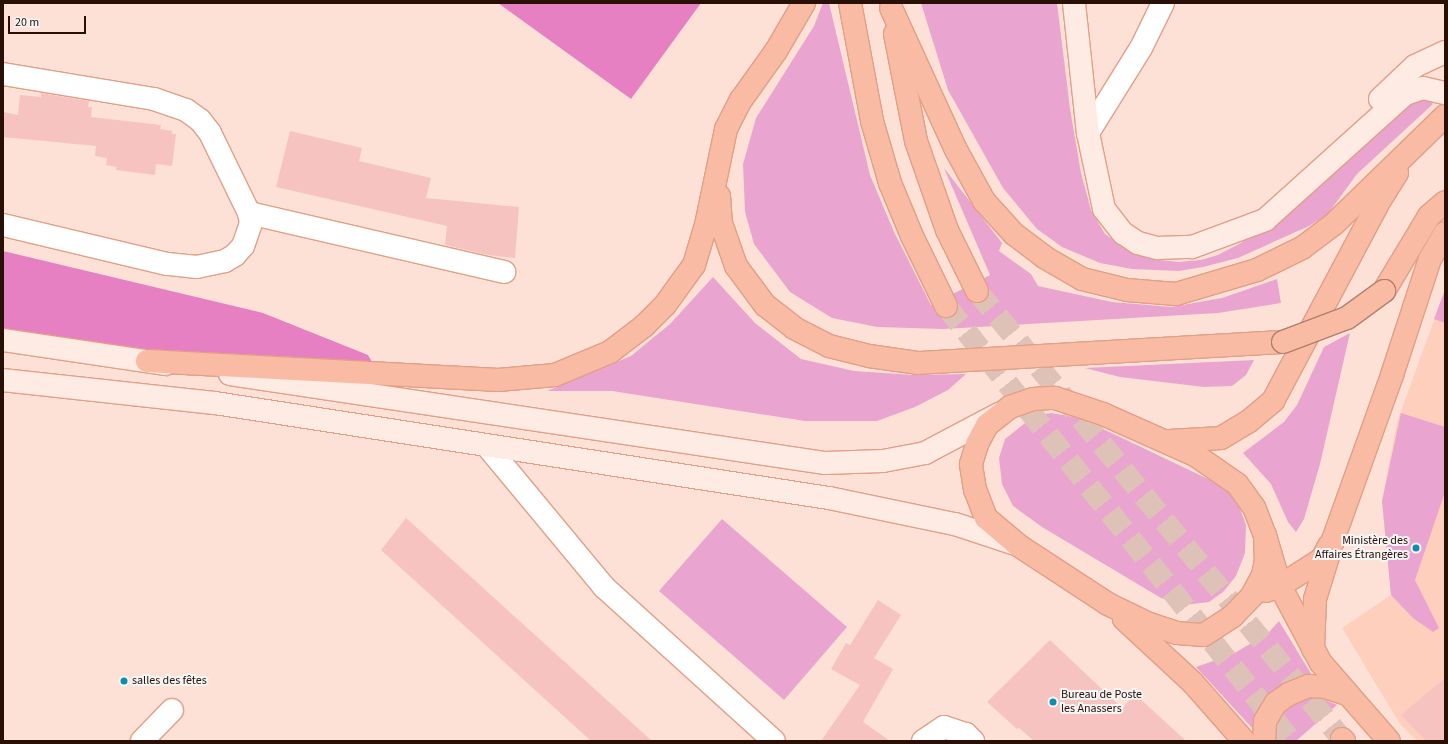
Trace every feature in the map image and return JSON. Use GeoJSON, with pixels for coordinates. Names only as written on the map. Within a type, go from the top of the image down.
{"type":"FeatureCollection","features":[{"type":"Feature","properties":{"kind":"highway"},"geometry":{"type":"LineString","coordinates":[[147,361],[498,380],[555,375],[610,352],[644,326],[665,305],[694,265],[706,225],[726,129],[741,100],[776,51],[804,3]]}},
{"type":"Feature","properties":{"kind":"highway"},"geometry":{"type":"LineString","coordinates":[[850,3],[872,121],[890,183],[923,261],[946,306]]}},
{"type":"Feature","properties":{"kind":"highway"},"geometry":{"type":"LineString","coordinates":[[891,5],[954,148],[984,201],[1014,234],[1044,257],[1082,280],[1127,290],[1176,294],[1257,270],[1302,248],[1334,224],[1445,116]]}},
{"type":"Feature","properties":{"kind":"highway"},"geometry":{"type":"LineString","coordinates":[[891,5],[899,61],[916,141],[947,230],[976,291]]}},
{"type":"Feature","properties":{"kind":"highway"},"geometry":{"type":"LineString","coordinates":[[1164,441],[1221,438],[1248,422],[1273,401],[1377,205],[1411,150]]}},
{"type":"Feature","properties":{"kind":"highway"},"geometry":{"type":"LineString","coordinates":[[717,168],[722,223],[736,266],[765,305],[794,328],[829,346],[869,356],[918,363],[1283,342],[1347,318],[1384,291],[1429,216],[1445,202]]}},
{"type":"Feature","properties":{"kind":"highway"},"geometry":{"type":"LineString","coordinates":[[1313,649],[1315,599],[1333,540],[1392,375],[1430,260],[1445,233]]}},
{"type":"Feature","properties":{"kind":"highway"},"geometry":{"type":"LineString","coordinates":[[1265,534],[1266,560],[1263,575],[1252,596],[1233,616],[1204,635],[1177,633],[1156,626],[1108,604],[1018,545],[986,518],[975,490],[971,464],[977,444],[987,425],[1010,407],[1033,399],[1055,398],[1103,414],[1195,455],[1237,484],[1254,507],[1265,534],[1280,586],[1321,663],[1389,741]]}},
{"type":"Feature","properties":{"kind":"highway"},"geometry":{"type":"LineString","coordinates":[[1252,596],[1280,586],[1322,559],[1333,540]]}},
{"type":"Feature","properties":{"kind":"highway"},"geometry":{"type":"LineString","coordinates":[[1108,604],[1193,683],[1244,741]]}},
{"type":"Feature","properties":{"kind":"highway"},"geometry":{"type":"LineString","coordinates":[[1264,741],[1265,721],[1276,703],[1289,694],[1308,686],[1326,687],[1347,694]]}},
{"type":"Feature","properties":{"kind":"main road"},"geometry":{"type":"LineString","coordinates":[[1074,3],[1088,133],[1104,208],[1123,233],[1138,243],[1174,249],[1192,247],[1257,225],[1274,215],[1405,94],[1423,88],[1445,93]]}},
{"type":"Feature","properties":{"kind":"main road"},"geometry":{"type":"LineString","coordinates":[[1221,238],[1263,204],[1415,66],[1445,52]]}},
{"type":"Feature","properties":{"kind":"main road"},"geometry":{"type":"LineString","coordinates":[[3,340],[825,463],[883,461],[925,453],[1010,407]]}},
{"type":"Feature","properties":{"kind":"main road"},"geometry":{"type":"LineString","coordinates":[[3,380],[215,404],[829,498],[955,524],[1018,545]]}},
{"type":"Feature","properties":{"kind":"street"},"geometry":{"type":"LineString","coordinates":[[1088,133],[1141,48],[1163,3]]}},
{"type":"Feature","properties":{"kind":"street"},"geometry":{"type":"LineString","coordinates":[[3,74],[154,99],[186,110],[200,120],[210,133],[249,213],[251,223],[249,234],[235,255],[226,261],[197,267],[167,264],[3,225]]}},
{"type":"Feature","properties":{"kind":"street"},"geometry":{"type":"LineString","coordinates":[[249,213],[504,272]]}},
{"type":"Feature","properties":{"kind":"street"},"geometry":{"type":"LineString","coordinates":[[487,446],[604,588],[774,741]]}},
{"type":"Feature","properties":{"kind":"street"},"geometry":{"type":"LineString","coordinates":[[142,741],[172,710]]}},
{"type":"Feature","properties":{"kind":"street"},"geometry":{"type":"LineString","coordinates":[[923,741],[944,727],[966,734],[973,741]]}},
{"type":"Feature","properties":{"kind":"shaded area"},"geometry":{"type":"Polygon","coordinates":[[[498,3],[701,3],[631,99],[498,3]]]}},
{"type":"Feature","properties":{"kind":"shaded area"},"geometry":{"type":"Polygon","coordinates":[[[823,3],[829,3],[870,175],[894,232],[931,305],[990,275],[944,168],[1002,243],[999,251],[1031,274],[1038,286],[1112,302],[1171,307],[1222,298],[1277,279],[1281,303],[1218,313],[943,329],[877,327],[832,318],[790,292],[754,244],[745,212],[743,164],[756,118],[814,26],[823,3]]]}},
{"type":"Feature","properties":{"kind":"shaded area"},"geometry":{"type":"Polygon","coordinates":[[[921,3],[1057,3],[1070,109],[1081,173],[1091,210],[1105,234],[1131,252],[1160,260],[1179,262],[1201,260],[1218,255],[1239,244],[1268,226],[1396,106],[1426,96],[1433,104],[1357,174],[1327,215],[1309,226],[1238,258],[1203,267],[1179,271],[1132,269],[1100,263],[1062,247],[1037,229],[1003,188],[948,90],[921,3]]]}},
{"type":"Feature","properties":{"kind":"shaded area"},"geometry":{"type":"Polygon","coordinates":[[[3,251],[263,313],[368,355],[388,389],[3,331],[3,251]]]}},
{"type":"Feature","properties":{"kind":"shaded area"},"geometry":{"type":"Polygon","coordinates":[[[713,277],[755,323],[801,359],[854,371],[913,375],[966,374],[948,390],[915,407],[877,421],[805,421],[612,391],[547,391],[631,356],[670,324],[713,277]]]}},
{"type":"Feature","properties":{"kind":"shaded area","name":"Ministère des Affaires Étrangères"},"geometry":{"type":"Polygon","coordinates":[[[1445,290],[1445,741],[1417,741],[1400,724],[1342,628],[1391,595],[1382,501],[1397,422],[1445,290]]]}},
{"type":"Feature","properties":{"kind":"shaded area"},"geometry":{"type":"Polygon","coordinates":[[[1445,290],[1445,323],[1434,319],[1445,290]]]}},
{"type":"Feature","properties":{"kind":"shaded area"},"geometry":{"type":"Polygon","coordinates":[[[1350,333],[1320,464],[1304,519],[1296,532],[1288,522],[1271,484],[1243,453],[1284,422],[1297,405],[1324,347],[1350,333]]]}},
{"type":"Feature","properties":{"kind":"shaded area"},"geometry":{"type":"Polygon","coordinates":[[[1254,360],[1246,375],[1232,386],[1204,387],[1120,377],[1085,368],[1254,360]]]}},
{"type":"Feature","properties":{"kind":"shaded area"},"geometry":{"type":"Polygon","coordinates":[[[1051,413],[1080,418],[1227,488],[1239,506],[1246,525],[1245,553],[1236,576],[1223,592],[1209,602],[1184,605],[1161,598],[1042,527],[1013,506],[1002,484],[999,458],[1005,439],[1034,416],[1051,413]]]}},
{"type":"Feature","properties":{"kind":"shaded area"},"geometry":{"type":"Polygon","coordinates":[[[1401,413],[1445,427],[1445,492],[1415,580],[1439,628],[1433,632],[1413,618],[1391,595],[1382,501],[1401,413]]]}},
{"type":"Feature","properties":{"kind":"shaded area"},"geometry":{"type":"Polygon","coordinates":[[[722,519],[847,627],[784,700],[659,591],[722,519]]]}},
{"type":"Feature","properties":{"kind":"shaded area"},"geometry":{"type":"Polygon","coordinates":[[[1279,621],[1313,677],[1268,696],[1260,708],[1254,730],[1196,667],[1233,654],[1268,633],[1279,621]]]}},
{"type":"Feature","properties":{"kind":"shaded area"},"geometry":{"type":"Polygon","coordinates":[[[1311,694],[1337,705],[1296,741],[1275,741],[1280,714],[1293,702],[1311,694]]]}},
{"type":"Feature","properties":{"kind":"building"},"geometry":{"type":"Polygon","coordinates":[[[41,93],[89,101],[88,107],[92,107],[91,117],[161,125],[160,129],[172,131],[172,134],[176,134],[172,166],[156,164],[155,175],[116,170],[117,167],[106,165],[107,158],[95,156],[96,146],[3,137],[3,112],[18,115],[20,95],[41,97],[41,93]]]}},
{"type":"Feature","properties":{"kind":"building"},"geometry":{"type":"Polygon","coordinates":[[[290,131],[362,148],[359,161],[431,178],[426,198],[519,207],[515,258],[488,255],[445,245],[447,226],[276,187],[290,131]]]}},
{"type":"Feature","properties":{"kind":"building"},"geometry":{"type":"Polygon","coordinates":[[[406,518],[652,741],[591,741],[381,550],[406,518]]]}},
{"type":"Feature","properties":{"kind":"building"},"geometry":{"type":"Polygon","coordinates":[[[878,600],[901,615],[874,658],[893,669],[863,722],[890,741],[821,741],[860,685],[831,669],[846,643],[850,645],[878,600]]]}},
{"type":"Feature","properties":{"kind":"building"},"geometry":{"type":"Polygon","coordinates":[[[1050,640],[1122,708],[1135,694],[1186,741],[1034,741],[1019,728],[1017,729],[987,702],[1050,640]]]}},
{"type":"Feature","properties":{"kind":"building"},"geometry":{"type":"Polygon","coordinates":[[[1445,678],[1445,741],[1426,741],[1401,715],[1445,678]]]}},
{"type":"Feature","properties":{"kind":"tunnel"},"geometry":{"type":"LineString","coordinates":[[977,291],[1342,739]]}},
{"type":"Feature","properties":{"kind":"tunnel"},"geometry":{"type":"LineString","coordinates":[[946,306],[1291,741]]}},
{"type":"Feature","properties":{"kind":"place","name":"Ministère des Affaires Étrangères"},"geometry":{"type":"Point","coordinates":[1416,548]}},
{"type":"Feature","properties":{"kind":"place","name":"salles des fêtes"},"geometry":{"type":"Point","coordinates":[124,681]}},
{"type":"Feature","properties":{"kind":"place","name":"Bureau de Poste les Anassers"},"geometry":{"type":"Point","coordinates":[1053,702]}}]}
